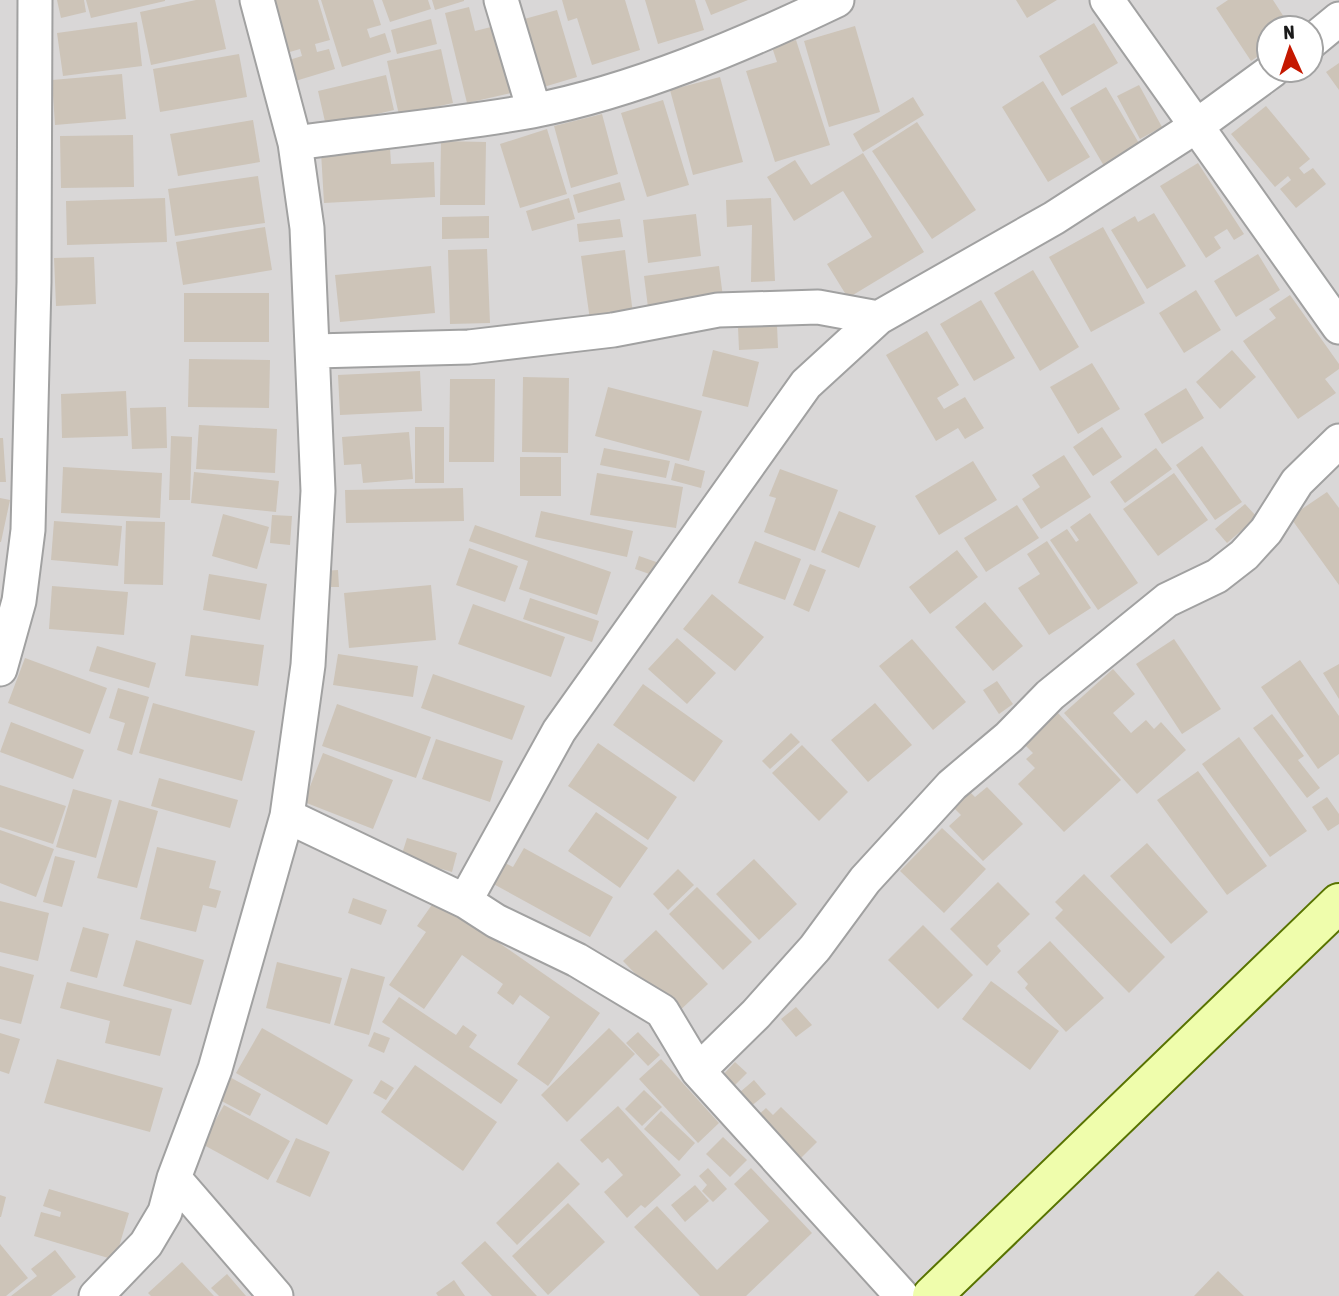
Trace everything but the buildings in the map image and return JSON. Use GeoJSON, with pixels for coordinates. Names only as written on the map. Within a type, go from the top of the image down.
{"type":"FeatureCollection","features":[{"type":"Feature","properties":{"kind":"main road"},"geometry":{"type":"LineString","coordinates":[[932,1296],[1339,903]]}},
{"type":"Feature","properties":{"kind":"street"},"geometry":{"type":"LineString","coordinates":[[0,669],[19,601],[29,530],[34,282],[35,0]]}},
{"type":"Feature","properties":{"kind":"street"},"geometry":{"type":"LineString","coordinates":[[96,1296],[146,1244],[165,1212],[174,1178],[215,1069],[287,816],[309,652],[318,491],[315,351],[307,228],[295,143],[257,0]]}},
{"type":"Feature","properties":{"kind":"street"},"geometry":{"type":"LineString","coordinates":[[500,0],[534,110]]}},
{"type":"Feature","properties":{"kind":"street"},"geometry":{"type":"LineString","coordinates":[[295,143],[534,110],[677,67],[785,25],[837,0]]}},
{"type":"Feature","properties":{"kind":"street"},"geometry":{"type":"LineString","coordinates":[[1107,0],[1339,327]]}},
{"type":"Feature","properties":{"kind":"street"},"geometry":{"type":"LineString","coordinates":[[1325,30],[1339,19]]}},
{"type":"Feature","properties":{"kind":"street"},"geometry":{"type":"LineString","coordinates":[[465,901],[559,731],[806,384],[878,318],[1054,218],[1195,127],[1255,83]]}},
{"type":"Feature","properties":{"kind":"street"},"geometry":{"type":"LineString","coordinates":[[315,351],[469,347],[613,330],[718,310],[818,307],[878,318]]}},
{"type":"Feature","properties":{"kind":"street"},"geometry":{"type":"LineString","coordinates":[[698,1071],[756,1014],[815,948],[865,880],[952,785],[1009,737],[1050,695],[1167,600],[1217,576],[1244,555],[1266,531],[1297,482],[1339,441]]}},
{"type":"Feature","properties":{"kind":"street"},"geometry":{"type":"LineString","coordinates":[[287,816],[465,901],[496,921],[577,960],[662,1011],[698,1071],[902,1296]]}},
{"type":"Feature","properties":{"kind":"street"},"geometry":{"type":"LineString","coordinates":[[174,1178],[276,1296]]}},
{"type":"Feature","properties":{"kind":"shaded area"},"geometry":{"type":"Polygon","coordinates":[[[0,0],[1339,0],[1339,1296],[0,1296],[0,0]]]}}]}
